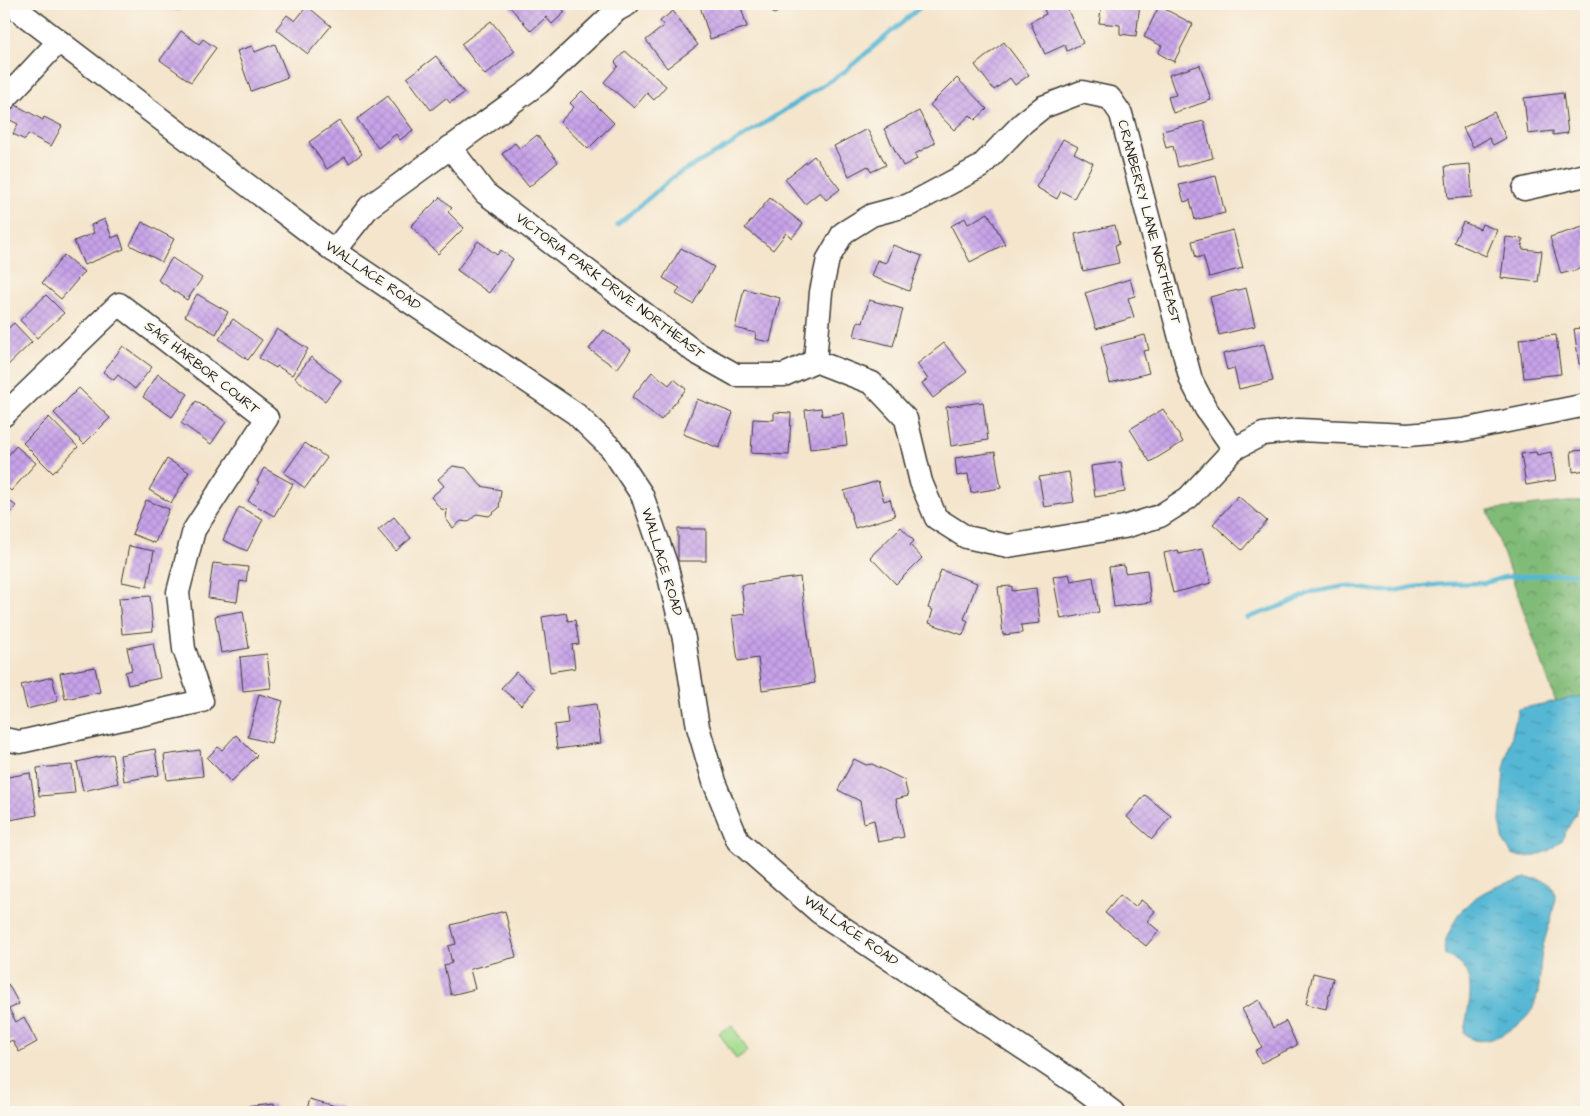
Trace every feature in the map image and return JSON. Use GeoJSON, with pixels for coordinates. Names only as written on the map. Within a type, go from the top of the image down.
{"type":"FeatureCollection","features":[{"type":"Feature","properties":{"kind":"street","name":"WALLACE ROAD"},"geometry":{"type":"LineString","coordinates":[[10,4],[334,251],[576,414],[611,448],[642,495],[666,564],[684,639],[698,727],[714,782],[738,841],[819,912],[1052,1066],[1114,1112]]}},
{"type":"Feature","properties":{"kind":"street"},"geometry":{"type":"LineString","coordinates":[[334,251],[369,207],[539,83],[617,10],[628,4]]}},
{"type":"Feature","properties":{"kind":"street"},"geometry":{"type":"LineString","coordinates":[[4,100],[59,41]]}},
{"type":"Feature","properties":{"kind":"street","name":"CRANBERRY LANE NORTHEAST"},"geometry":{"type":"LineString","coordinates":[[815,361],[821,292],[828,259],[843,234],[872,215],[909,206],[980,167],[1023,123],[1043,108],[1082,92],[1110,98],[1121,114],[1192,380],[1206,409],[1234,449]]}},
{"type":"Feature","properties":{"kind":"street","name":"VICTORIA PARK DRIVE NORTHEAST"},"geometry":{"type":"LineString","coordinates":[[450,147],[485,193],[695,352],[736,375],[784,375],[815,361]]}},
{"type":"Feature","properties":{"kind":"street"},"geometry":{"type":"LineString","coordinates":[[1524,189],[1586,175]]}},
{"type":"Feature","properties":{"kind":"street","name":"SAG HARBOR COURT"},"geometry":{"type":"LineString","coordinates":[[4,415],[119,304],[267,418],[194,530],[178,592],[184,649],[202,701],[20,742],[4,739]]}},
{"type":"Feature","properties":{"kind":"street"},"geometry":{"type":"LineString","coordinates":[[815,361],[872,383],[906,419],[921,482],[936,518],[966,537],[1008,546],[1124,527],[1160,516],[1188,498],[1234,449],[1263,434],[1299,430],[1408,435],[1463,430],[1586,405]]}},
{"type":"Feature","properties":{"kind":"green space"},"geometry":{"type":"Polygon","coordinates":[[[1586,500],[1586,787],[1488,510],[1586,500]]]}},
{"type":"Feature","properties":{"kind":"green space"},"geometry":{"type":"Polygon","coordinates":[[[732,1025],[748,1051],[736,1059],[719,1033],[732,1025]]]}},
{"type":"Feature","properties":{"kind":"water"},"geometry":{"type":"Polygon","coordinates":[[[1586,695],[1586,794],[1561,841],[1550,850],[1536,856],[1521,857],[1512,854],[1504,842],[1500,821],[1504,769],[1518,709],[1586,695]]]}},
{"type":"Feature","properties":{"kind":"water"},"geometry":{"type":"Polygon","coordinates":[[[1526,878],[1546,881],[1552,887],[1555,895],[1542,952],[1536,999],[1529,1014],[1516,1026],[1497,1037],[1478,1041],[1470,1038],[1464,1032],[1470,998],[1469,981],[1467,973],[1462,966],[1445,955],[1446,939],[1457,918],[1472,900],[1491,889],[1526,878]]]}},
{"type":"Feature","properties":{"kind":"building"},"geometry":{"type":"Polygon","coordinates":[[[142,4],[180,4],[180,10],[142,7],[142,4]]]}},
{"type":"Feature","properties":{"kind":"building"},"geometry":{"type":"Polygon","coordinates":[[[514,4],[557,4],[565,12],[552,24],[546,17],[531,31],[510,7],[514,4]]]}},
{"type":"Feature","properties":{"kind":"building"},"geometry":{"type":"Polygon","coordinates":[[[707,4],[740,4],[747,27],[710,39],[700,6],[707,4]]]}},
{"type":"Feature","properties":{"kind":"building"},"geometry":{"type":"Polygon","coordinates":[[[768,4],[795,4],[774,14],[768,4]]]}},
{"type":"Feature","properties":{"kind":"building"},"geometry":{"type":"Polygon","coordinates":[[[1051,4],[1065,4],[1083,43],[1067,51],[1065,45],[1045,54],[1030,22],[1046,14],[1043,7],[1051,4]]]}},
{"type":"Feature","properties":{"kind":"building"},"geometry":{"type":"Polygon","coordinates":[[[1102,4],[1140,4],[1136,36],[1120,34],[1120,25],[1099,23],[1102,4]]]}},
{"type":"Feature","properties":{"kind":"building"},"geometry":{"type":"Polygon","coordinates":[[[307,6],[331,26],[308,54],[276,29],[287,15],[295,21],[307,6]]]}},
{"type":"Feature","properties":{"kind":"building"},"geometry":{"type":"Polygon","coordinates":[[[1159,6],[1193,24],[1174,62],[1158,53],[1162,46],[1144,37],[1159,6]]]}},
{"type":"Feature","properties":{"kind":"building"},"geometry":{"type":"Polygon","coordinates":[[[673,11],[698,45],[667,68],[646,40],[664,26],[660,21],[673,11]]]}},
{"type":"Feature","properties":{"kind":"building"},"geometry":{"type":"Polygon","coordinates":[[[491,21],[515,51],[485,75],[461,44],[491,21]]]}},
{"type":"Feature","properties":{"kind":"building"},"geometry":{"type":"Polygon","coordinates":[[[181,31],[199,44],[203,39],[216,48],[191,82],[160,60],[181,31]]]}},
{"type":"Feature","properties":{"kind":"building"},"geometry":{"type":"Polygon","coordinates":[[[1004,42],[1029,75],[1015,85],[1010,78],[994,90],[975,65],[1004,42]]]}},
{"type":"Feature","properties":{"kind":"building"},"geometry":{"type":"Polygon","coordinates":[[[275,44],[288,77],[251,91],[237,51],[252,46],[255,52],[275,44]]]}},
{"type":"Feature","properties":{"kind":"building"},"geometry":{"type":"Polygon","coordinates":[[[625,51],[666,86],[654,100],[647,93],[634,108],[604,82],[618,66],[615,62],[625,51]]]}},
{"type":"Feature","properties":{"kind":"building"},"geometry":{"type":"Polygon","coordinates":[[[436,56],[464,93],[450,103],[446,98],[431,110],[407,78],[436,56]]]}},
{"type":"Feature","properties":{"kind":"building"},"geometry":{"type":"Polygon","coordinates":[[[1200,65],[1211,100],[1173,113],[1168,97],[1176,95],[1169,75],[1200,65]]]}},
{"type":"Feature","properties":{"kind":"building"},"geometry":{"type":"Polygon","coordinates":[[[957,78],[987,109],[975,120],[970,115],[954,130],[930,105],[957,78]]]}},
{"type":"Feature","properties":{"kind":"building"},"geometry":{"type":"Polygon","coordinates":[[[582,91],[614,123],[588,149],[560,122],[574,107],[570,103],[582,91]]]}},
{"type":"Feature","properties":{"kind":"building"},"geometry":{"type":"Polygon","coordinates":[[[1563,93],[1568,133],[1553,135],[1553,131],[1528,134],[1524,98],[1563,93]]]}},
{"type":"Feature","properties":{"kind":"building"},"geometry":{"type":"Polygon","coordinates":[[[388,96],[413,130],[400,140],[396,134],[378,148],[357,119],[388,96]]]}},
{"type":"Feature","properties":{"kind":"building"},"geometry":{"type":"Polygon","coordinates":[[[14,104],[43,120],[44,117],[62,126],[51,146],[28,134],[25,140],[13,134],[18,124],[6,118],[14,104]]]}},
{"type":"Feature","properties":{"kind":"building"},"geometry":{"type":"Polygon","coordinates":[[[919,111],[935,143],[915,154],[917,159],[903,166],[884,129],[919,111]]]}},
{"type":"Feature","properties":{"kind":"building"},"geometry":{"type":"Polygon","coordinates":[[[1494,112],[1506,138],[1493,145],[1489,138],[1473,147],[1463,128],[1494,112]]]}},
{"type":"Feature","properties":{"kind":"building"},"geometry":{"type":"Polygon","coordinates":[[[339,121],[362,154],[349,163],[345,157],[327,169],[309,142],[339,121]]]}},
{"type":"Feature","properties":{"kind":"building"},"geometry":{"type":"Polygon","coordinates":[[[1204,121],[1213,158],[1178,167],[1173,146],[1166,148],[1162,131],[1204,121]]]}},
{"type":"Feature","properties":{"kind":"building"},"geometry":{"type":"Polygon","coordinates":[[[867,129],[886,165],[871,172],[868,166],[849,176],[834,146],[867,129]]]}},
{"type":"Feature","properties":{"kind":"building"},"geometry":{"type":"Polygon","coordinates":[[[537,135],[558,162],[529,187],[502,154],[515,143],[520,149],[537,135]]]}},
{"type":"Feature","properties":{"kind":"building"},"geometry":{"type":"Polygon","coordinates":[[[1063,139],[1078,147],[1074,153],[1093,163],[1074,198],[1061,191],[1057,199],[1036,187],[1063,139]]]}},
{"type":"Feature","properties":{"kind":"building"},"geometry":{"type":"Polygon","coordinates":[[[814,156],[840,189],[826,200],[820,192],[805,204],[785,179],[814,156]]]}},
{"type":"Feature","properties":{"kind":"building"},"geometry":{"type":"Polygon","coordinates":[[[1470,164],[1472,197],[1448,199],[1445,166],[1470,164]]]}},
{"type":"Feature","properties":{"kind":"building"},"geometry":{"type":"Polygon","coordinates":[[[1216,176],[1225,213],[1195,220],[1190,200],[1184,202],[1179,185],[1216,176]]]}},
{"type":"Feature","properties":{"kind":"building"},"geometry":{"type":"Polygon","coordinates":[[[440,197],[452,208],[448,212],[464,228],[438,254],[411,226],[440,197]]]}},
{"type":"Feature","properties":{"kind":"building"},"geometry":{"type":"Polygon","coordinates":[[[770,198],[803,224],[792,238],[786,233],[773,250],[745,228],[770,198]]]}},
{"type":"Feature","properties":{"kind":"building"},"geometry":{"type":"Polygon","coordinates":[[[988,213],[1005,244],[970,262],[951,226],[965,218],[968,224],[988,213]]]}},
{"type":"Feature","properties":{"kind":"building"},"geometry":{"type":"Polygon","coordinates":[[[105,219],[112,238],[119,235],[124,249],[84,265],[74,241],[94,233],[91,225],[105,219]]]}},
{"type":"Feature","properties":{"kind":"building"},"geometry":{"type":"Polygon","coordinates":[[[142,222],[174,239],[162,262],[130,245],[142,222]]]}},
{"type":"Feature","properties":{"kind":"building"},"geometry":{"type":"Polygon","coordinates":[[[1463,222],[1480,229],[1482,224],[1497,230],[1486,256],[1454,242],[1463,222]]]}},
{"type":"Feature","properties":{"kind":"building"},"geometry":{"type":"Polygon","coordinates":[[[1115,225],[1119,244],[1115,245],[1119,263],[1083,271],[1075,234],[1115,225]]]}},
{"type":"Feature","properties":{"kind":"building"},"geometry":{"type":"Polygon","coordinates":[[[1586,226],[1586,267],[1561,274],[1550,237],[1586,226]]]}},
{"type":"Feature","properties":{"kind":"building"},"geometry":{"type":"Polygon","coordinates":[[[1233,230],[1243,268],[1209,277],[1203,256],[1196,258],[1192,241],[1233,230]]]}},
{"type":"Feature","properties":{"kind":"building"},"geometry":{"type":"Polygon","coordinates":[[[1506,237],[1523,239],[1522,249],[1542,251],[1538,282],[1501,278],[1506,237]]]}},
{"type":"Feature","properties":{"kind":"building"},"geometry":{"type":"Polygon","coordinates":[[[478,241],[497,255],[501,250],[513,259],[489,293],[457,270],[478,241]]]}},
{"type":"Feature","properties":{"kind":"building"},"geometry":{"type":"Polygon","coordinates":[[[893,245],[922,256],[909,291],[871,276],[877,260],[886,263],[893,245]]]}},
{"type":"Feature","properties":{"kind":"building"},"geometry":{"type":"Polygon","coordinates":[[[681,248],[714,267],[693,304],[676,294],[680,288],[663,278],[681,248]]]}},
{"type":"Feature","properties":{"kind":"building"},"geometry":{"type":"Polygon","coordinates":[[[64,255],[84,272],[61,299],[42,283],[64,255]]]}},
{"type":"Feature","properties":{"kind":"building"},"geometry":{"type":"Polygon","coordinates":[[[172,258],[202,278],[187,300],[158,280],[172,258]]]}},
{"type":"Feature","properties":{"kind":"building"},"geometry":{"type":"Polygon","coordinates":[[[1130,279],[1135,296],[1128,298],[1134,317],[1096,329],[1085,293],[1130,279]]]}},
{"type":"Feature","properties":{"kind":"building"},"geometry":{"type":"Polygon","coordinates":[[[1246,288],[1255,326],[1219,335],[1210,297],[1246,288]]]}},
{"type":"Feature","properties":{"kind":"building"},"geometry":{"type":"Polygon","coordinates":[[[744,289],[780,298],[770,342],[755,339],[756,333],[735,328],[744,289]]]}},
{"type":"Feature","properties":{"kind":"building"},"geometry":{"type":"Polygon","coordinates":[[[197,294],[228,312],[216,334],[185,316],[197,294]]]}},
{"type":"Feature","properties":{"kind":"building"},"geometry":{"type":"Polygon","coordinates":[[[46,295],[64,313],[37,338],[20,320],[46,295]]]}},
{"type":"Feature","properties":{"kind":"building"},"geometry":{"type":"Polygon","coordinates":[[[869,300],[903,309],[893,346],[854,336],[858,321],[863,323],[869,300]]]}},
{"type":"Feature","properties":{"kind":"building"},"geometry":{"type":"Polygon","coordinates":[[[233,319],[262,340],[248,360],[219,339],[233,319]]]}},
{"type":"Feature","properties":{"kind":"building"},"geometry":{"type":"Polygon","coordinates":[[[14,323],[32,342],[6,367],[4,365],[4,332],[14,323]]]}},
{"type":"Feature","properties":{"kind":"building"},"geometry":{"type":"Polygon","coordinates":[[[1586,327],[1586,363],[1579,364],[1574,329],[1586,327]]]}},
{"type":"Feature","properties":{"kind":"building"},"geometry":{"type":"Polygon","coordinates":[[[277,329],[308,349],[292,375],[259,358],[277,329]]]}},
{"type":"Feature","properties":{"kind":"building"},"geometry":{"type":"Polygon","coordinates":[[[604,330],[631,350],[617,369],[589,349],[604,330]]]}},
{"type":"Feature","properties":{"kind":"building"},"geometry":{"type":"Polygon","coordinates":[[[1145,335],[1149,350],[1143,351],[1149,373],[1110,383],[1101,346],[1145,335]]]}},
{"type":"Feature","properties":{"kind":"building"},"geometry":{"type":"Polygon","coordinates":[[[1556,335],[1561,374],[1524,378],[1519,339],[1556,335]]]}},
{"type":"Feature","properties":{"kind":"building"},"geometry":{"type":"Polygon","coordinates":[[[944,343],[967,372],[933,398],[922,383],[928,379],[917,364],[944,343]]]}},
{"type":"Feature","properties":{"kind":"building"},"geometry":{"type":"Polygon","coordinates":[[[1264,344],[1273,381],[1239,389],[1234,368],[1227,370],[1223,354],[1264,344]]]}},
{"type":"Feature","properties":{"kind":"building"},"geometry":{"type":"Polygon","coordinates":[[[123,346],[152,367],[135,389],[118,375],[114,380],[103,372],[123,346]]]}},
{"type":"Feature","properties":{"kind":"building"},"geometry":{"type":"Polygon","coordinates":[[[311,357],[341,380],[325,401],[295,378],[311,357]]]}},
{"type":"Feature","properties":{"kind":"building"},"geometry":{"type":"Polygon","coordinates":[[[652,372],[669,385],[674,379],[686,389],[661,420],[632,397],[652,372]]]}},
{"type":"Feature","properties":{"kind":"building"},"geometry":{"type":"Polygon","coordinates":[[[158,374],[188,394],[172,417],[143,397],[158,374]]]}},
{"type":"Feature","properties":{"kind":"building"},"geometry":{"type":"Polygon","coordinates":[[[79,388],[110,418],[84,444],[54,413],[79,388]]]}},
{"type":"Feature","properties":{"kind":"building"},"geometry":{"type":"Polygon","coordinates":[[[697,399],[733,413],[719,448],[683,434],[697,399]]]}},
{"type":"Feature","properties":{"kind":"building"},"geometry":{"type":"Polygon","coordinates":[[[196,401],[226,422],[211,444],[181,423],[196,401]]]}},
{"type":"Feature","properties":{"kind":"building"},"geometry":{"type":"Polygon","coordinates":[[[983,402],[988,440],[951,446],[946,407],[983,402]]]}},
{"type":"Feature","properties":{"kind":"building"},"geometry":{"type":"Polygon","coordinates":[[[821,408],[822,416],[843,413],[847,445],[810,449],[805,410],[821,408]]]}},
{"type":"Feature","properties":{"kind":"building"},"geometry":{"type":"Polygon","coordinates":[[[1163,409],[1183,442],[1150,462],[1130,429],[1163,409]]]}},
{"type":"Feature","properties":{"kind":"building"},"geometry":{"type":"Polygon","coordinates":[[[774,412],[791,413],[789,455],[751,453],[753,419],[774,420],[774,412]]]}},
{"type":"Feature","properties":{"kind":"building"},"geometry":{"type":"Polygon","coordinates":[[[49,417],[78,447],[53,473],[23,443],[49,417]]]}},
{"type":"Feature","properties":{"kind":"building"},"geometry":{"type":"Polygon","coordinates":[[[305,443],[327,458],[305,488],[284,473],[305,443]]]}},
{"type":"Feature","properties":{"kind":"building"},"geometry":{"type":"Polygon","coordinates":[[[16,446],[36,463],[11,491],[4,484],[4,460],[16,446]]]}},
{"type":"Feature","properties":{"kind":"building"},"geometry":{"type":"Polygon","coordinates":[[[1586,450],[1586,470],[1573,472],[1571,451],[1586,450]]]}},
{"type":"Feature","properties":{"kind":"building"},"geometry":{"type":"Polygon","coordinates":[[[995,452],[1001,488],[971,493],[968,474],[957,476],[955,458],[995,452]]]}},
{"type":"Feature","properties":{"kind":"building"},"geometry":{"type":"Polygon","coordinates":[[[1536,452],[1537,455],[1551,452],[1556,480],[1526,485],[1521,454],[1536,452]]]}},
{"type":"Feature","properties":{"kind":"building"},"geometry":{"type":"Polygon","coordinates":[[[167,459],[189,472],[171,503],[149,490],[167,459]]]}},
{"type":"Feature","properties":{"kind":"building"},"geometry":{"type":"Polygon","coordinates":[[[1121,462],[1125,492],[1095,497],[1091,466],[1121,462]]]}},
{"type":"Feature","properties":{"kind":"building"},"geometry":{"type":"Polygon","coordinates":[[[453,466],[466,468],[481,486],[501,490],[499,508],[489,516],[477,514],[468,522],[461,521],[453,528],[446,519],[447,510],[441,509],[431,497],[444,486],[438,479],[453,466]]]}},
{"type":"Feature","properties":{"kind":"building"},"geometry":{"type":"Polygon","coordinates":[[[264,468],[293,484],[274,516],[248,501],[259,482],[257,481],[264,468]]]}},
{"type":"Feature","properties":{"kind":"building"},"geometry":{"type":"Polygon","coordinates":[[[1069,472],[1074,502],[1044,507],[1039,477],[1069,472]]]}},
{"type":"Feature","properties":{"kind":"building"},"geometry":{"type":"Polygon","coordinates":[[[878,481],[884,501],[890,499],[895,516],[855,528],[844,491],[878,481]]]}},
{"type":"Feature","properties":{"kind":"building"},"geometry":{"type":"Polygon","coordinates":[[[1238,496],[1267,521],[1242,550],[1213,524],[1238,496]]]}},
{"type":"Feature","properties":{"kind":"building"},"geometry":{"type":"Polygon","coordinates":[[[4,497],[16,506],[4,522],[4,497]]]}},
{"type":"Feature","properties":{"kind":"building"},"geometry":{"type":"Polygon","coordinates":[[[146,500],[169,509],[155,543],[132,534],[146,500]]]}},
{"type":"Feature","properties":{"kind":"building"},"geometry":{"type":"Polygon","coordinates":[[[239,507],[263,519],[247,551],[223,540],[239,507]]]}},
{"type":"Feature","properties":{"kind":"building"},"geometry":{"type":"Polygon","coordinates":[[[394,517],[411,538],[396,551],[378,530],[394,517]]]}},
{"type":"Feature","properties":{"kind":"building"},"geometry":{"type":"Polygon","coordinates":[[[901,527],[914,541],[910,545],[922,558],[896,584],[870,557],[901,527]]]}},
{"type":"Feature","properties":{"kind":"building"},"geometry":{"type":"Polygon","coordinates":[[[678,529],[706,529],[706,561],[678,561],[678,529]]]}},
{"type":"Feature","properties":{"kind":"building"},"geometry":{"type":"Polygon","coordinates":[[[129,546],[154,551],[147,587],[122,582],[129,546]]]}},
{"type":"Feature","properties":{"kind":"building"},"geometry":{"type":"Polygon","coordinates":[[[1203,549],[1211,583],[1173,593],[1164,553],[1178,550],[1179,554],[1203,549]]]}},
{"type":"Feature","properties":{"kind":"building"},"geometry":{"type":"Polygon","coordinates":[[[213,563],[248,567],[246,582],[240,581],[237,602],[208,598],[213,563]]]}},
{"type":"Feature","properties":{"kind":"building"},"geometry":{"type":"Polygon","coordinates":[[[1124,565],[1125,573],[1147,570],[1151,602],[1114,607],[1109,567],[1124,565]]]}},
{"type":"Feature","properties":{"kind":"building"},"geometry":{"type":"Polygon","coordinates":[[[941,570],[977,583],[964,619],[968,621],[963,635],[929,623],[933,610],[928,608],[941,570]]]}},
{"type":"Feature","properties":{"kind":"building"},"geometry":{"type":"Polygon","coordinates":[[[1069,574],[1071,581],[1093,577],[1099,612],[1061,619],[1053,577],[1069,574]]]}},
{"type":"Feature","properties":{"kind":"building"},"geometry":{"type":"Polygon","coordinates":[[[800,577],[815,683],[762,690],[758,658],[738,661],[732,616],[745,614],[741,585],[800,577]]]}},
{"type":"Feature","properties":{"kind":"building"},"geometry":{"type":"Polygon","coordinates":[[[1012,586],[1012,591],[1036,588],[1040,623],[1021,625],[1022,633],[1003,635],[998,587],[1012,586]]]}},
{"type":"Feature","properties":{"kind":"building"},"geometry":{"type":"Polygon","coordinates":[[[150,596],[153,631],[122,634],[119,598],[150,596]]]}},
{"type":"Feature","properties":{"kind":"building"},"geometry":{"type":"Polygon","coordinates":[[[243,611],[249,648],[221,653],[215,616],[243,611]]]}},
{"type":"Feature","properties":{"kind":"building"},"geometry":{"type":"Polygon","coordinates":[[[566,613],[568,621],[575,620],[579,644],[572,645],[575,668],[550,672],[542,617],[566,613]]]}},
{"type":"Feature","properties":{"kind":"building"},"geometry":{"type":"Polygon","coordinates":[[[153,643],[160,678],[128,685],[125,672],[132,670],[127,648],[153,643]]]}},
{"type":"Feature","properties":{"kind":"building"},"geometry":{"type":"Polygon","coordinates":[[[267,654],[271,688],[243,691],[240,657],[267,654]]]}},
{"type":"Feature","properties":{"kind":"building"},"geometry":{"type":"Polygon","coordinates":[[[95,667],[100,692],[65,699],[60,673],[95,667]]]}},
{"type":"Feature","properties":{"kind":"building"},"geometry":{"type":"Polygon","coordinates":[[[516,672],[535,689],[521,705],[501,688],[516,672]]]}},
{"type":"Feature","properties":{"kind":"building"},"geometry":{"type":"Polygon","coordinates":[[[52,677],[58,701],[27,709],[21,685],[52,677]]]}},
{"type":"Feature","properties":{"kind":"building"},"geometry":{"type":"Polygon","coordinates":[[[259,694],[283,701],[271,743],[248,737],[259,694]]]}},
{"type":"Feature","properties":{"kind":"building"},"geometry":{"type":"Polygon","coordinates":[[[596,704],[601,743],[557,749],[554,725],[568,723],[566,708],[596,704]]]}},
{"type":"Feature","properties":{"kind":"building"},"geometry":{"type":"Polygon","coordinates":[[[236,735],[257,756],[231,782],[207,758],[218,747],[222,750],[236,735]]]}},
{"type":"Feature","properties":{"kind":"building"},"geometry":{"type":"Polygon","coordinates":[[[155,749],[159,775],[124,781],[120,755],[155,749]]]}},
{"type":"Feature","properties":{"kind":"building"},"geometry":{"type":"Polygon","coordinates":[[[200,750],[203,776],[167,780],[164,755],[200,750]]]}},
{"type":"Feature","properties":{"kind":"building"},"geometry":{"type":"Polygon","coordinates":[[[112,754],[118,783],[83,791],[77,762],[112,754]]]}},
{"type":"Feature","properties":{"kind":"building"},"geometry":{"type":"Polygon","coordinates":[[[854,759],[866,765],[872,764],[904,780],[908,796],[896,799],[904,837],[878,842],[874,820],[864,823],[860,801],[838,790],[854,759]]]}},
{"type":"Feature","properties":{"kind":"building"},"geometry":{"type":"Polygon","coordinates":[[[72,765],[75,793],[39,796],[37,768],[72,765]]]}},
{"type":"Feature","properties":{"kind":"building"},"geometry":{"type":"Polygon","coordinates":[[[30,773],[37,815],[4,821],[4,775],[8,777],[30,773]]]}},
{"type":"Feature","properties":{"kind":"building"},"geometry":{"type":"Polygon","coordinates":[[[1145,795],[1171,816],[1152,839],[1127,817],[1145,795]]]}},
{"type":"Feature","properties":{"kind":"building"},"geometry":{"type":"Polygon","coordinates":[[[1120,895],[1135,907],[1141,900],[1155,911],[1147,921],[1159,931],[1146,946],[1105,913],[1120,895]]]}},
{"type":"Feature","properties":{"kind":"building"},"geometry":{"type":"Polygon","coordinates":[[[505,911],[516,957],[470,969],[475,989],[451,995],[444,965],[452,963],[448,946],[456,944],[451,925],[505,911]]]}},
{"type":"Feature","properties":{"kind":"building"},"geometry":{"type":"Polygon","coordinates":[[[1313,973],[1333,978],[1326,1009],[1306,1004],[1313,973]]]}},
{"type":"Feature","properties":{"kind":"building"},"geometry":{"type":"Polygon","coordinates":[[[8,984],[19,1004],[9,1009],[16,1022],[24,1017],[37,1042],[19,1052],[12,1040],[4,1045],[4,987],[8,984]]]}},
{"type":"Feature","properties":{"kind":"building"},"geometry":{"type":"Polygon","coordinates":[[[1259,1000],[1273,1028],[1286,1021],[1297,1045],[1261,1063],[1255,1051],[1262,1047],[1242,1009],[1259,1000]]]}},
{"type":"Feature","properties":{"kind":"building"},"geometry":{"type":"Polygon","coordinates":[[[310,1099],[342,1108],[341,1112],[306,1112],[310,1099]]]}},
{"type":"Feature","properties":{"kind":"building"},"geometry":{"type":"Polygon","coordinates":[[[274,1104],[275,1112],[246,1112],[246,1107],[274,1104]]]}},
{"type":"Feature","properties":{"kind":"waterway"},"geometry":{"type":"LineString","coordinates":[[617,225],[676,175],[730,145],[844,72],[924,4]]}},
{"type":"Feature","properties":{"kind":"waterway"},"geometry":{"type":"LineString","coordinates":[[1247,618],[1287,604],[1312,592],[1346,586],[1379,591],[1394,591],[1446,584],[1485,583],[1505,577],[1586,573]]}}]}
